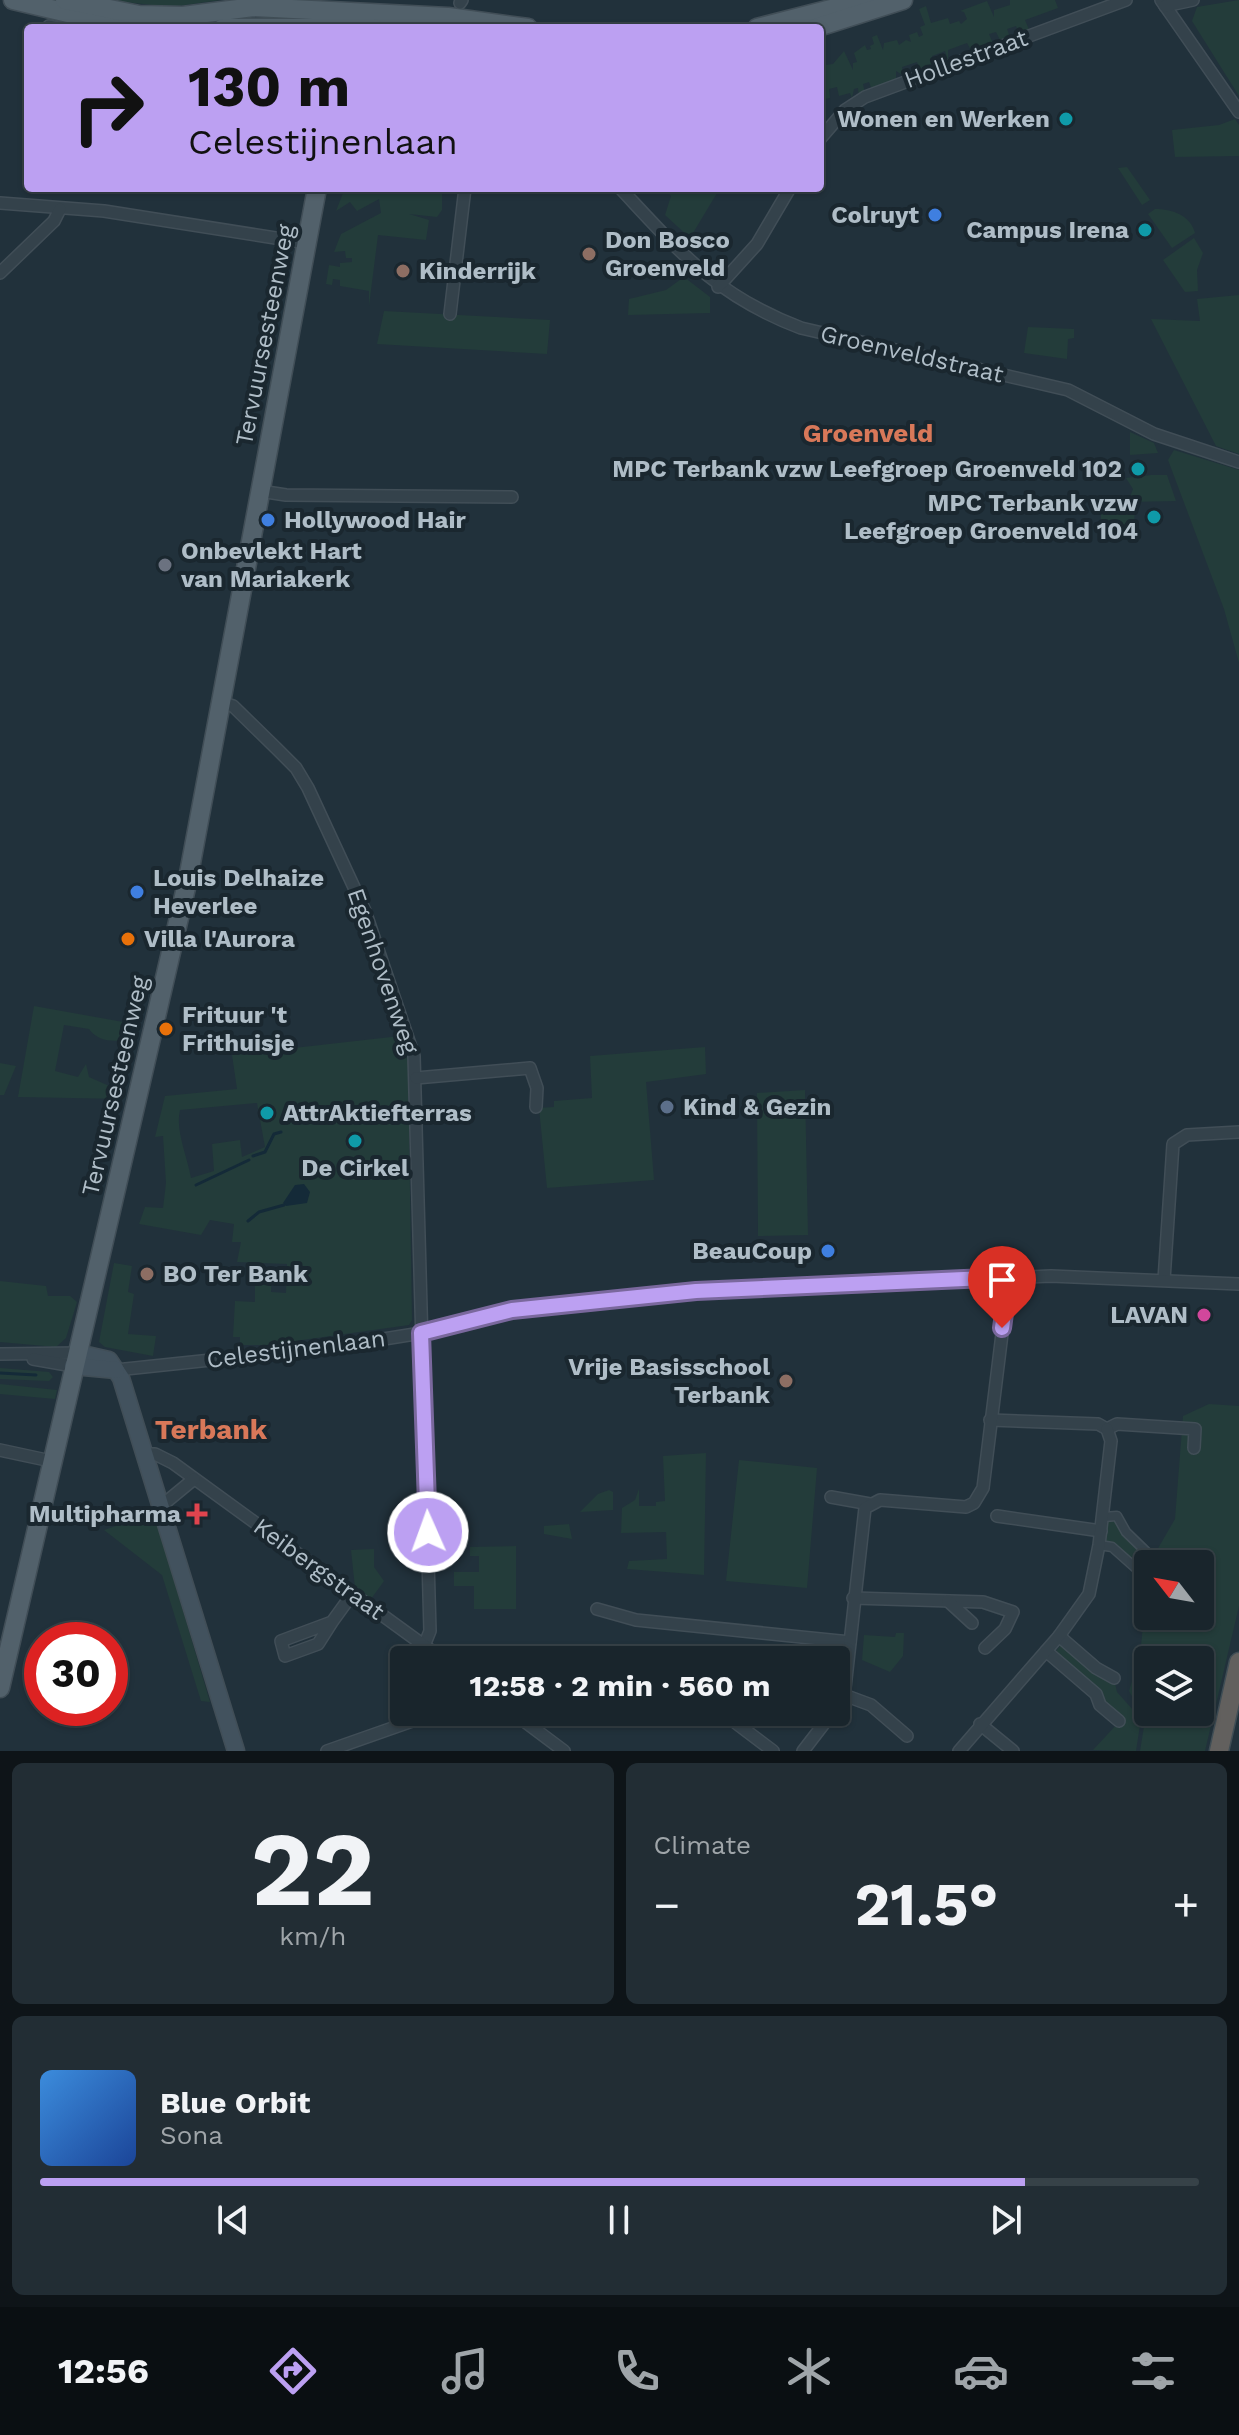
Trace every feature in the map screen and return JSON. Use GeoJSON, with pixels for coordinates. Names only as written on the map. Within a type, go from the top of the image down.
{"type":"FeatureCollection","features":[{"type":"Feature","properties":{"kind":"highway"},"geometry":{"type":"LineString","coordinates":[[1219,1751],[1239,1662]]}},
{"type":"Feature","properties":{"kind":"main road"},"geometry":{"type":"LineString","coordinates":[[13,0],[114,24]]}},
{"type":"Feature","properties":{"kind":"main road"},"geometry":{"type":"LineString","coordinates":[[65,0],[139,15],[224,13],[342,22],[448,17],[499,24]]}},
{"type":"Feature","properties":{"kind":"main road"},"geometry":{"type":"LineString","coordinates":[[773,24],[866,0]]}},
{"type":"Feature","properties":{"kind":"main road"},"geometry":{"type":"LineString","coordinates":[[824,25],[903,0]]}},
{"type":"Feature","properties":{"kind":"main road"},"geometry":{"type":"LineString","coordinates":[[224,13],[250,3],[342,22]]}},
{"type":"Feature","properties":{"kind":"main road","name":"Tervuursesteenweg"},"geometry":{"type":"LineString","coordinates":[[0,1688],[188,879],[316,192]]}},
{"type":"Feature","properties":{"kind":"main road"},"geometry":{"type":"LineString","coordinates":[[75,1360],[109,1360],[116,1370],[145,1454],[236,1751]]}},
{"type":"Feature","properties":{"kind":"street","name":"Hollestraat"},"geometry":{"type":"LineString","coordinates":[[824,134],[845,110],[865,97],[1126,0]]}},
{"type":"Feature","properties":{"kind":"street"},"geometry":{"type":"LineString","coordinates":[[1193,0],[1163,3],[1239,112]]}},
{"type":"Feature","properties":{"kind":"street"},"geometry":{"type":"LineString","coordinates":[[450,314],[465,192]]}},
{"type":"Feature","properties":{"kind":"street","name":"Groenveldstraat"},"geometry":{"type":"LineString","coordinates":[[624,192],[718,287],[750,306],[801,328],[1068,390],[1154,434],[1239,462]]}},
{"type":"Feature","properties":{"kind":"street"},"geometry":{"type":"LineString","coordinates":[[718,287],[757,244],[788,192]]}},
{"type":"Feature","properties":{"kind":"street"},"geometry":{"type":"LineString","coordinates":[[0,203],[104,211],[307,243]]}},
{"type":"Feature","properties":{"kind":"street"},"geometry":{"type":"LineString","coordinates":[[0,273],[54,221],[60,209]]}},
{"type":"Feature","properties":{"kind":"street"},"geometry":{"type":"LineString","coordinates":[[260,491],[286,495],[512,497]]}},
{"type":"Feature","properties":{"kind":"street","name":"Egenhovenweg"},"geometry":{"type":"LineString","coordinates":[[223,703],[233,706],[277,749],[308,788],[365,911],[414,1056],[430,1631],[424,1646]]}},
{"type":"Feature","properties":{"kind":"street"},"geometry":{"type":"LineString","coordinates":[[416,1078],[530,1068],[537,1088],[536,1107]]}},
{"type":"Feature","properties":{"kind":"street"},"geometry":{"type":"LineString","coordinates":[[1164,1280],[1173,1144],[1187,1135],[1239,1132]]}},
{"type":"Feature","properties":{"kind":"street"},"geometry":{"type":"LineString","coordinates":[[831,1497],[870,1504],[880,1500],[955,1508],[974,1503],[983,1488],[1009,1277]]}},
{"type":"Feature","properties":{"kind":"street","name":"Celestijnenlaan"},"geometry":{"type":"LineString","coordinates":[[116,1370],[334,1347],[421,1333],[512,1310],[696,1291],[1009,1277],[1239,1284]]}},
{"type":"Feature","properties":{"kind":"street"},"geometry":{"type":"LineString","coordinates":[[0,1354],[75,1360]]}},
{"type":"Feature","properties":{"kind":"street"},"geometry":{"type":"LineString","coordinates":[[959,1751],[1059,1636],[1089,1594],[1099,1545],[1111,1441],[1107,1429],[1098,1424],[990,1420]]}},
{"type":"Feature","properties":{"kind":"street"},"geometry":{"type":"LineString","coordinates":[[1107,1429],[1117,1424],[1199,1429],[1194,1448]]}},
{"type":"Feature","properties":{"kind":"street"},"geometry":{"type":"LineString","coordinates":[[0,1450],[51,1461]]}},
{"type":"Feature","properties":{"kind":"street","name":"Keibergstraat"},"geometry":{"type":"LineString","coordinates":[[145,1454],[155,1454],[194,1479],[424,1646]]}},
{"type":"Feature","properties":{"kind":"street"},"geometry":{"type":"LineString","coordinates":[[160,1507],[194,1479]]}},
{"type":"Feature","properties":{"kind":"street"},"geometry":{"type":"LineString","coordinates":[[850,1646],[863,1517],[870,1504]]}},
{"type":"Feature","properties":{"kind":"street"},"geometry":{"type":"LineString","coordinates":[[997,1516],[1101,1531]]}},
{"type":"Feature","properties":{"kind":"street"},"geometry":{"type":"LineString","coordinates":[[1103,1517],[1117,1516],[1126,1532],[1145,1550]]}},
{"type":"Feature","properties":{"kind":"street"},"geometry":{"type":"LineString","coordinates":[[1099,1545],[1112,1547],[1134,1567]]}},
{"type":"Feature","properties":{"kind":"street"},"geometry":{"type":"LineString","coordinates":[[332,1622],[353,1593]]}},
{"type":"Feature","properties":{"kind":"street"},"geometry":{"type":"LineString","coordinates":[[853,1598],[983,1602],[1013,1612],[1005,1629],[985,1648]]}},
{"type":"Feature","properties":{"kind":"street"},"geometry":{"type":"LineString","coordinates":[[948,1601],[972,1623]]}},
{"type":"Feature","properties":{"kind":"street"},"geometry":{"type":"LineString","coordinates":[[597,1609],[636,1620],[850,1642]]}},
{"type":"Feature","properties":{"kind":"street"},"geometry":{"type":"LineString","coordinates":[[1059,1636],[1096,1668],[1114,1678]]}},
{"type":"Feature","properties":{"kind":"street"},"geometry":{"type":"LineString","coordinates":[[1046,1651],[1096,1694],[1100,1705],[1119,1721]]}},
{"type":"Feature","properties":{"kind":"street"},"geometry":{"type":"LineString","coordinates":[[850,1697],[871,1705],[907,1736]]}},
{"type":"Feature","properties":{"kind":"street"},"geometry":{"type":"LineString","coordinates":[[980,1724],[1013,1751]]}},
{"type":"Feature","properties":{"kind":"street"},"geometry":{"type":"LineString","coordinates":[[327,1751],[353,1746],[403,1726]]}},
{"type":"Feature","properties":{"kind":"street"},"geometry":{"type":"LineString","coordinates":[[531,1726],[564,1751]]}},
{"type":"Feature","properties":{"kind":"street"},"geometry":{"type":"LineString","coordinates":[[743,1726],[773,1751]]}},
{"type":"Feature","properties":{"kind":"street"},"geometry":{"type":"LineString","coordinates":[[803,1751],[823,1726]]}},
{"type":"Feature","properties":{"kind":"green space"},"geometry":{"type":"Polygon","coordinates":[[[106,0],[221,0],[171,7],[106,0]]]}},
{"type":"Feature","properties":{"kind":"green space"},"geometry":{"type":"Polygon","coordinates":[[[1010,0],[1055,0],[1058,8],[1025,20],[1030,32],[1020,37],[1016,26],[1007,29],[1011,40],[1002,44],[996,32],[989,34],[994,46],[972,52],[967,43],[948,50],[948,61],[945,51],[932,56],[935,65],[920,71],[917,62],[902,67],[904,76],[896,71],[896,80],[872,90],[869,82],[863,84],[865,93],[859,98],[858,88],[854,89],[852,98],[850,93],[839,96],[837,87],[829,89],[830,98],[824,99],[824,58],[825,65],[833,64],[844,51],[853,70],[853,63],[857,62],[854,53],[865,45],[867,50],[871,49],[870,46],[874,44],[872,37],[877,35],[883,50],[884,43],[897,40],[899,45],[906,40],[911,42],[909,35],[917,32],[919,37],[923,35],[920,27],[925,25],[919,9],[926,6],[931,23],[948,18],[950,24],[959,21],[961,24],[967,19],[960,11],[987,1],[994,17],[994,10],[1010,5],[1010,0]]]}},
{"type":"Feature","properties":{"kind":"green space"},"geometry":{"type":"Polygon","coordinates":[[[1239,0],[1239,96],[1192,21],[1197,7],[1239,0]]]}},
{"type":"Feature","properties":{"kind":"green space"},"geometry":{"type":"Polygon","coordinates":[[[1235,119],[1239,125],[1239,156],[1175,157],[1172,130],[1219,125],[1235,119]]]}},
{"type":"Feature","properties":{"kind":"green space"},"geometry":{"type":"Polygon","coordinates":[[[1127,167],[1150,200],[1142,205],[1118,168],[1127,167]]]}},
{"type":"Feature","properties":{"kind":"green space"},"geometry":{"type":"Polygon","coordinates":[[[343,192],[442,192],[442,210],[437,217],[409,214],[429,220],[426,240],[378,235],[369,306],[369,291],[340,286],[340,280],[333,279],[332,285],[326,284],[329,265],[340,267],[340,263],[352,262],[352,258],[346,258],[345,251],[334,252],[341,234],[381,213],[379,199],[357,211],[350,202],[336,211],[343,192]]]}},
{"type":"Feature","properties":{"kind":"green space"},"geometry":{"type":"Polygon","coordinates":[[[668,192],[718,192],[690,238],[665,215],[671,196],[668,192]]]}},
{"type":"Feature","properties":{"kind":"green space"},"geometry":{"type":"Polygon","coordinates":[[[1155,209],[1180,214],[1195,233],[1172,248],[1148,214],[1155,209]]]}},
{"type":"Feature","properties":{"kind":"green space"},"geometry":{"type":"Polygon","coordinates":[[[1194,238],[1203,253],[1197,270],[1198,291],[1185,292],[1163,260],[1194,238]]]}},
{"type":"Feature","properties":{"kind":"green space"},"geometry":{"type":"Polygon","coordinates":[[[684,277],[710,297],[710,313],[628,315],[629,299],[666,290],[684,277]]]}},
{"type":"Feature","properties":{"kind":"green space"},"geometry":{"type":"Polygon","coordinates":[[[1239,295],[1239,454],[1216,446],[1151,319],[1200,321],[1197,299],[1239,295]]]}},
{"type":"Feature","properties":{"kind":"green space"},"geometry":{"type":"Polygon","coordinates":[[[384,311],[550,320],[547,354],[377,344],[384,311]]]}},
{"type":"Feature","properties":{"kind":"green space"},"geometry":{"type":"Polygon","coordinates":[[[1028,327],[1074,329],[1074,338],[1068,339],[1067,359],[1024,353],[1028,327]]]}},
{"type":"Feature","properties":{"kind":"green space"},"geometry":{"type":"Polygon","coordinates":[[[1130,432],[1154,443],[1158,453],[1130,455],[1130,432]]]}},
{"type":"Feature","properties":{"kind":"green space"},"geometry":{"type":"Polygon","coordinates":[[[1174,450],[1239,470],[1239,663],[1224,609],[1168,460],[1174,450]]]}},
{"type":"Feature","properties":{"kind":"green space"},"geometry":{"type":"Polygon","coordinates":[[[1167,475],[1176,501],[1128,502],[1133,489],[1126,478],[1167,475]]]}},
{"type":"Feature","properties":{"kind":"green space"},"geometry":{"type":"Polygon","coordinates":[[[1116,506],[1135,506],[1134,526],[1101,526],[1101,513],[1116,513],[1116,506]]]}},
{"type":"Feature","properties":{"kind":"green space"},"geometry":{"type":"Polygon","coordinates":[[[34,1006],[140,1025],[137,1039],[115,1041],[98,1037],[89,1029],[64,1025],[55,1071],[78,1077],[86,1064],[89,1077],[125,1093],[124,1099],[18,1097],[34,1006]]]}},
{"type":"Feature","properties":{"kind":"green space"},"geometry":{"type":"Polygon","coordinates":[[[400,1036],[408,1062],[412,1320],[409,1325],[267,1345],[240,1345],[240,1337],[233,1337],[235,1301],[255,1302],[255,1270],[272,1271],[271,1292],[286,1293],[287,1264],[237,1262],[241,1242],[232,1242],[234,1224],[210,1220],[201,1235],[139,1224],[145,1207],[163,1208],[166,1183],[163,1136],[155,1137],[165,1096],[237,1089],[232,1055],[400,1036]],[[257,1103],[180,1110],[180,1134],[191,1178],[214,1171],[212,1144],[240,1140],[242,1157],[265,1147],[257,1103]]]}},
{"type":"Feature","properties":{"kind":"green space"},"geometry":{"type":"Polygon","coordinates":[[[705,1047],[706,1074],[646,1082],[654,1180],[547,1188],[539,1108],[554,1107],[554,1101],[592,1098],[590,1056],[705,1047]]]}},
{"type":"Feature","properties":{"kind":"green space"},"geometry":{"type":"Polygon","coordinates":[[[0,1063],[16,1066],[4,1095],[0,1095],[0,1063]]]}},
{"type":"Feature","properties":{"kind":"green space"},"geometry":{"type":"Polygon","coordinates":[[[805,1090],[808,1235],[758,1236],[757,1093],[805,1090]]]}},
{"type":"Feature","properties":{"kind":"green space"},"geometry":{"type":"Polygon","coordinates":[[[114,1263],[132,1266],[128,1292],[134,1294],[128,1334],[156,1336],[153,1356],[105,1347],[99,1342],[114,1263]]]}},
{"type":"Feature","properties":{"kind":"green space"},"geometry":{"type":"Polygon","coordinates":[[[0,1281],[46,1286],[48,1296],[70,1296],[77,1302],[66,1338],[56,1347],[0,1342],[0,1281]]]}},
{"type":"Feature","properties":{"kind":"green space"},"geometry":{"type":"Polygon","coordinates":[[[0,1368],[49,1372],[53,1377],[49,1381],[0,1379],[0,1368]]]}},
{"type":"Feature","properties":{"kind":"green space"},"geometry":{"type":"Polygon","coordinates":[[[0,1384],[57,1390],[55,1399],[0,1394],[0,1384]]]}},
{"type":"Feature","properties":{"kind":"green space"},"geometry":{"type":"Polygon","coordinates":[[[1209,1404],[1239,1406],[1239,1606],[1214,1713],[1214,1646],[1141,1646],[1142,1630],[1214,1630],[1214,1550],[1157,1550],[1175,1519],[1183,1416],[1209,1404]]]}},
{"type":"Feature","properties":{"kind":"green space"},"geometry":{"type":"Polygon","coordinates":[[[706,1453],[704,1575],[627,1569],[629,1561],[667,1559],[666,1532],[621,1533],[622,1508],[635,1500],[639,1489],[639,1506],[656,1506],[656,1502],[665,1501],[663,1456],[706,1453]]]}},
{"type":"Feature","properties":{"kind":"green space"},"geometry":{"type":"Polygon","coordinates":[[[739,1460],[817,1468],[807,1588],[726,1581],[739,1460]]]}},
{"type":"Feature","properties":{"kind":"green space"},"geometry":{"type":"Polygon","coordinates":[[[609,1490],[613,1492],[613,1510],[580,1512],[598,1494],[609,1490]]]}},
{"type":"Feature","properties":{"kind":"green space"},"geometry":{"type":"Polygon","coordinates":[[[145,1516],[155,1516],[210,1702],[201,1701],[162,1575],[104,1530],[145,1516]]]}},
{"type":"Feature","properties":{"kind":"green space"},"geometry":{"type":"Polygon","coordinates":[[[1117,1516],[1147,1550],[1134,1550],[1134,1566],[1112,1547],[1100,1545],[1103,1517],[1117,1516]]]}},
{"type":"Feature","properties":{"kind":"green space"},"geometry":{"type":"Polygon","coordinates":[[[569,1524],[572,1539],[544,1534],[544,1526],[569,1524]]]}},
{"type":"Feature","properties":{"kind":"green space"},"geometry":{"type":"Polygon","coordinates":[[[516,1546],[516,1609],[474,1609],[474,1586],[454,1586],[454,1572],[479,1572],[479,1556],[470,1556],[470,1547],[516,1546]]]}},
{"type":"Feature","properties":{"kind":"green space"},"geometry":{"type":"Polygon","coordinates":[[[374,1549],[374,1567],[384,1581],[371,1599],[355,1588],[351,1550],[374,1549]]]}},
{"type":"Feature","properties":{"kind":"green space"},"geometry":{"type":"Polygon","coordinates":[[[896,1633],[904,1633],[903,1656],[890,1672],[862,1660],[864,1635],[895,1637],[896,1633]]]}},
{"type":"Feature","properties":{"kind":"green space"},"geometry":{"type":"Polygon","coordinates":[[[1064,1641],[1114,1678],[1117,1692],[1134,1711],[1134,1726],[1140,1726],[1136,1751],[1093,1750],[1120,1721],[1053,1655],[1064,1641]]]}},
{"type":"Feature","properties":{"kind":"green space"},"geometry":{"type":"Polygon","coordinates":[[[1134,1674],[1134,1700],[1129,1691],[1134,1674]]]}},
{"type":"Feature","properties":{"kind":"green space"},"geometry":{"type":"Polygon","coordinates":[[[1144,1726],[1211,1726],[1205,1751],[1140,1751],[1144,1726]]]}},
{"type":"Feature","properties":{"kind":"water"},"geometry":{"type":"Polygon","coordinates":[[[304,1184],[310,1192],[307,1203],[286,1206],[283,1203],[295,1185],[304,1184]]]}},
{"type":"Feature","properties":{"kind":"waterway"},"geometry":{"type":"LineString","coordinates":[[253,1156],[265,1152],[274,1134],[281,1132]]}},
{"type":"Feature","properties":{"kind":"waterway"},"geometry":{"type":"LineString","coordinates":[[196,1185],[249,1160]]}},
{"type":"Feature","properties":{"kind":"waterway"},"geometry":{"type":"LineString","coordinates":[[248,1221],[259,1212],[284,1205]]}},
{"type":"Feature","properties":{"kind":"waterway"},"geometry":{"type":"LineString","coordinates":[[0,1373],[36,1375]]}},
{"type":"Feature","properties":{"kind":"place","name":"Wonen en Werken"},"geometry":{"type":"Point","coordinates":[1066,119]}},
{"type":"Feature","properties":{"kind":"place","name":"Colruyt"},"geometry":{"type":"Point","coordinates":[935,215]}},
{"type":"Feature","properties":{"kind":"place","name":"Campus Irena"},"geometry":{"type":"Point","coordinates":[1145,230]}},
{"type":"Feature","properties":{"kind":"place","name":"Don Bosco Groenveld"},"geometry":{"type":"Point","coordinates":[589,254]}},
{"type":"Feature","properties":{"kind":"place","name":"Kinderrijk"},"geometry":{"type":"Point","coordinates":[403,271]}},
{"type":"Feature","properties":{"kind":"place","name":"MPC Terbank vzw Leefgroep Groenveld 102"},"geometry":{"type":"Point","coordinates":[1138,469]}},
{"type":"Feature","properties":{"kind":"place","name":"MPC Terbank vzw Leefgroep Groenveld 104"},"geometry":{"type":"Point","coordinates":[1154,517]}},
{"type":"Feature","properties":{"kind":"place","name":"Hollywood Hair"},"geometry":{"type":"Point","coordinates":[268,520]}},
{"type":"Feature","properties":{"kind":"place","name":"Onbevlekt Hart van Mariakerk"},"geometry":{"type":"Point","coordinates":[165,565]}},
{"type":"Feature","properties":{"kind":"place","name":"Louis Delhaize Heverlee"},"geometry":{"type":"Point","coordinates":[137,892]}},
{"type":"Feature","properties":{"kind":"place","name":"Villa l'Aurora"},"geometry":{"type":"Point","coordinates":[128,939]}},
{"type":"Feature","properties":{"kind":"place","name":"Frituur 't Frithuisje"},"geometry":{"type":"Point","coordinates":[166,1029]}},
{"type":"Feature","properties":{"kind":"place","name":"Kind & Gezin"},"geometry":{"type":"Point","coordinates":[667,1107]}},
{"type":"Feature","properties":{"kind":"place","name":"AttrAktiefterras"},"geometry":{"type":"Point","coordinates":[267,1113]}},
{"type":"Feature","properties":{"kind":"place","name":"De Cirkel"},"geometry":{"type":"Point","coordinates":[355,1141]}},
{"type":"Feature","properties":{"kind":"place","name":"BeauCoup"},"geometry":{"type":"Point","coordinates":[828,1251]}},
{"type":"Feature","properties":{"kind":"place","name":"BO Ter Bank"},"geometry":{"type":"Point","coordinates":[147,1274]}},
{"type":"Feature","properties":{"kind":"place","name":"LAVAN"},"geometry":{"type":"Point","coordinates":[1204,1315]}},
{"type":"Feature","properties":{"kind":"place","name":"Vrije Basisschool Terbank"},"geometry":{"type":"Point","coordinates":[786,1381]}},
{"type":"Feature","properties":{"kind":"place","name":"Multipharma"},"geometry":{"type":"Point","coordinates":[197,1514]}},
{"type":"Feature","properties":{"kind":"district","name":"Groenveld"},"geometry":{"type":"Point","coordinates":[868,433]}},
{"type":"Feature","properties":{"kind":"district","name":"Terbank"},"geometry":{"type":"Point","coordinates":[211,1429]}},
{"type":"Feature","properties":{"kind":"route"},"geometry":{"type":"LineString","coordinates":[[428,1532],[421,1333],[512,1310],[696,1291],[1009,1277],[1002,1328]]}}]}
